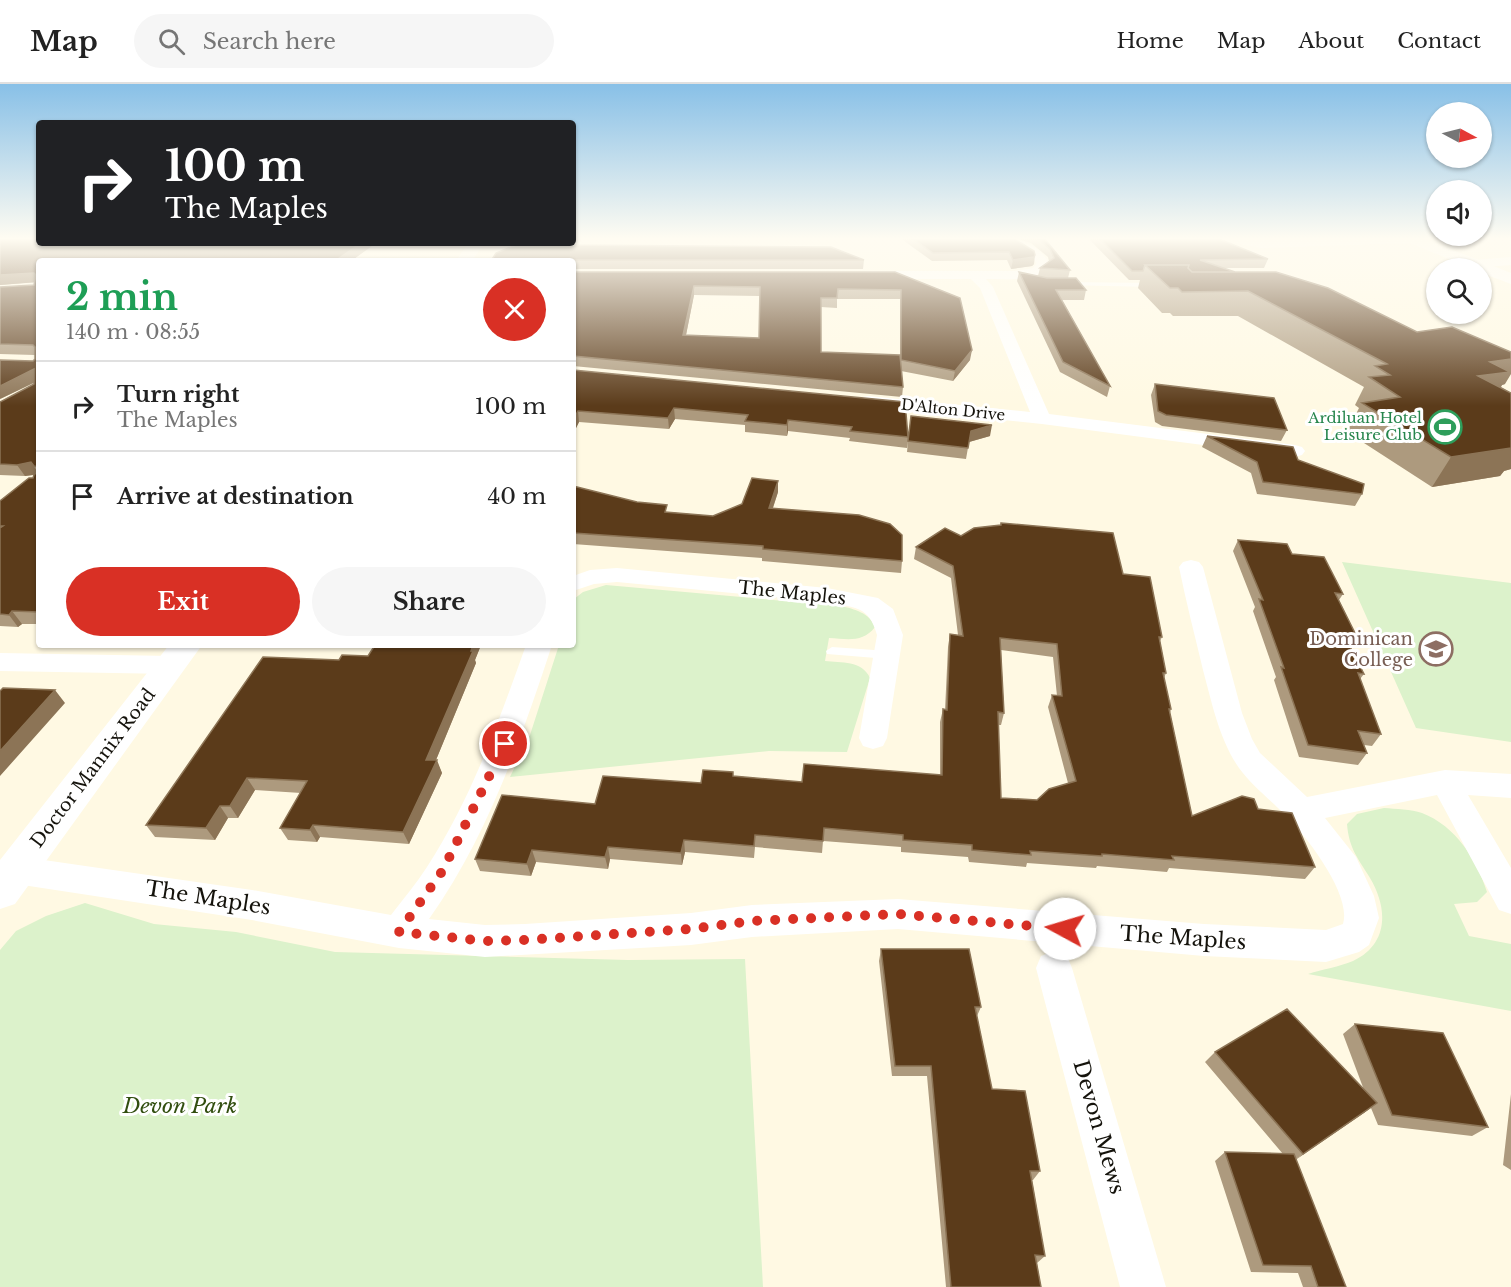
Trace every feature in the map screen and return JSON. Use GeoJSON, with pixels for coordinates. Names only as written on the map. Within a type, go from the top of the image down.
{"type":"FeatureCollection","features":[{"type":"Feature","properties":{"kind":"street"},"geometry":{"type":"LineString","coordinates":[[989,294],[1042,418]]}},
{"type":"Feature","properties":{"kind":"street","name":"D'Alton Drive"},"geometry":{"type":"LineString","coordinates":[[855,400],[1042,418],[1296,451]]}},
{"type":"Feature","properties":{"kind":"street","name":"The Maples"},"geometry":{"type":"LineString","coordinates":[[8,880],[252,905],[399,932],[485,941],[691,929],[752,921],[898,914],[1203,940],[1326,946],[1346,941],[1357,934],[1362,918],[1357,896],[1344,867],[1301,811],[1250,761],[1238,740],[1219,679],[1191,567]]}},
{"type":"Feature","properties":{"kind":"street","name":"The Maples"},"geometry":{"type":"LineString","coordinates":[[576,583],[590,577],[617,575],[853,599],[869,603],[884,615],[890,635],[873,738]]}},
{"type":"Feature","properties":{"kind":"street"},"geometry":{"type":"LineString","coordinates":[[399,932],[443,870],[484,788],[505,744],[538,648]]}},
{"type":"Feature","properties":{"kind":"street"},"geometry":{"type":"LineString","coordinates":[[0,662],[178,655]]}},
{"type":"Feature","properties":{"kind":"street","name":"Doctor Mannix Road"},"geometry":{"type":"LineString","coordinates":[[8,880],[178,655]]}},
{"type":"Feature","properties":{"kind":"street"},"geometry":{"type":"LineString","coordinates":[[1445,782],[1511,899]]}},
{"type":"Feature","properties":{"kind":"street"},"geometry":{"type":"LineString","coordinates":[[1301,811],[1445,782],[1511,786]]}},
{"type":"Feature","properties":{"kind":"street","name":"Devon Mews"},"geometry":{"type":"LineString","coordinates":[[1054,968],[1143,1287]]}},
{"type":"Feature","properties":{"kind":"lane"},"geometry":{"type":"LineString","coordinates":[[832,651],[888,655]]}},
{"type":"Feature","properties":{"kind":"green space","name":"Dominican College"},"geometry":{"type":"Polygon","coordinates":[[[1342,562],[1511,583],[1511,742],[1416,728],[1342,562]]]}},
{"type":"Feature","properties":{"kind":"green space"},"geometry":{"type":"Polygon","coordinates":[[[606,585],[841,606],[865,615],[875,627],[860,638],[829,638],[825,661],[856,665],[862,668],[870,678],[847,752],[769,751],[510,777],[530,735],[558,648],[576,648],[576,597],[583,592],[606,585]]]}},
{"type":"Feature","properties":{"kind":"green space"},"geometry":{"type":"Polygon","coordinates":[[[1384,808],[1413,811],[1434,819],[1455,835],[1471,856],[1487,892],[1477,902],[1454,904],[1469,936],[1511,944],[1511,1011],[1308,974],[1353,961],[1365,954],[1379,935],[1382,924],[1380,901],[1376,889],[1352,847],[1347,824],[1357,814],[1384,808]]]}},
{"type":"Feature","properties":{"kind":"green space","name":"Devon Park"},"geometry":{"type":"Polygon","coordinates":[[[85,903],[154,924],[236,932],[335,952],[628,960],[745,959],[763,1287],[0,1287],[0,950],[16,931],[46,916],[85,903]]]}},
{"type":"Feature","properties":{"kind":"building"},"geometry":{"type":"Polygon","coordinates":[[[0,294],[36,294],[36,466],[31,462],[17,465],[0,464],[0,402],[34,384],[34,369],[0,386],[0,360],[33,361],[35,347],[33,345],[0,344],[0,294]]]}},
{"type":"Feature","properties":{"kind":"building"},"geometry":{"type":"Polygon","coordinates":[[[576,294],[692,294],[683,335],[759,338],[760,294],[837,294],[837,298],[821,298],[821,352],[900,355],[903,387],[576,356],[576,294]]]}},
{"type":"Feature","properties":{"kind":"building"},"geometry":{"type":"Polygon","coordinates":[[[901,294],[950,294],[960,298],[972,350],[955,371],[901,360],[901,294]]]}},
{"type":"Feature","properties":{"kind":"building"},"geometry":{"type":"Polygon","coordinates":[[[1030,294],[1058,294],[1110,386],[1063,362],[1030,294]]]}},
{"type":"Feature","properties":{"kind":"building"},"geometry":{"type":"Polygon","coordinates":[[[1254,294],[1340,294],[1417,332],[1452,327],[1511,352],[1511,359],[1490,362],[1510,372],[1478,376],[1511,393],[1511,448],[1451,457],[1362,403],[1400,397],[1369,377],[1390,375],[1375,366],[1387,364],[1254,294]]]}},
{"type":"Feature","properties":{"kind":"building"},"geometry":{"type":"Polygon","coordinates":[[[576,370],[905,402],[908,437],[850,431],[852,427],[788,420],[787,425],[745,421],[748,415],[674,408],[668,418],[578,411],[576,415],[576,370]]]}},
{"type":"Feature","properties":{"kind":"building"},"geometry":{"type":"Polygon","coordinates":[[[1155,384],[1274,398],[1287,430],[1166,415],[1158,411],[1155,384]]]}},
{"type":"Feature","properties":{"kind":"building"},"geometry":{"type":"Polygon","coordinates":[[[911,416],[992,425],[971,431],[968,448],[908,441],[911,416]]]}},
{"type":"Feature","properties":{"kind":"building"},"geometry":{"type":"Polygon","coordinates":[[[1207,436],[1293,447],[1298,460],[1364,484],[1362,494],[1263,482],[1257,462],[1207,436]]]}},
{"type":"Feature","properties":{"kind":"building"},"geometry":{"type":"Polygon","coordinates":[[[36,473],[36,612],[12,611],[9,615],[0,614],[0,528],[3,526],[0,526],[0,501],[36,473]]]}},
{"type":"Feature","properties":{"kind":"building"},"geometry":{"type":"Polygon","coordinates":[[[752,478],[778,481],[769,508],[859,515],[890,524],[902,535],[902,561],[763,549],[763,546],[576,533],[576,487],[637,502],[667,505],[665,512],[713,516],[742,504],[752,478]]]}},
{"type":"Feature","properties":{"kind":"building"},"geometry":{"type":"Polygon","coordinates":[[[1001,523],[1113,533],[1123,574],[1150,577],[1162,637],[1159,637],[1166,673],[1163,673],[1171,709],[1169,709],[1192,816],[1242,796],[1254,799],[1258,809],[1292,813],[1315,867],[1172,856],[1174,860],[1030,851],[1031,855],[972,850],[972,845],[903,840],[903,835],[824,828],[823,841],[755,835],[754,846],[684,840],[681,853],[608,847],[605,857],[532,850],[527,864],[475,859],[502,795],[595,804],[603,776],[701,783],[703,770],[733,772],[733,776],[802,782],[804,764],[942,775],[943,709],[947,710],[950,634],[963,636],[953,566],[916,547],[945,528],[961,536],[974,528],[1001,525],[1001,523]],[[1000,638],[1004,713],[998,712],[1001,798],[1037,800],[1049,789],[1076,781],[1052,695],[1062,696],[1057,644],[1000,638]]]}},
{"type":"Feature","properties":{"kind":"building"},"geometry":{"type":"Polygon","coordinates":[[[1238,540],[1287,544],[1292,554],[1324,557],[1343,594],[1335,593],[1358,639],[1345,637],[1364,674],[1358,673],[1381,734],[1358,731],[1367,753],[1308,745],[1259,599],[1263,600],[1238,540]]]}},
{"type":"Feature","properties":{"kind":"building"},"geometry":{"type":"Polygon","coordinates":[[[373,648],[472,648],[471,651],[473,651],[426,760],[437,760],[403,832],[313,825],[310,830],[280,828],[307,781],[247,778],[230,806],[220,806],[206,828],[146,825],[263,657],[339,660],[342,655],[368,656],[373,648]]]}},
{"type":"Feature","properties":{"kind":"building"},"geometry":{"type":"Polygon","coordinates":[[[3,688],[55,690],[0,751],[0,691],[3,688]]]}},
{"type":"Feature","properties":{"kind":"building"},"geometry":{"type":"Polygon","coordinates":[[[881,949],[969,949],[981,1007],[975,1007],[992,1089],[1025,1091],[1040,1171],[1030,1171],[1045,1256],[1035,1255],[1041,1287],[951,1287],[931,1066],[895,1066],[881,949]]]}},
{"type":"Feature","properties":{"kind":"building"},"geometry":{"type":"Polygon","coordinates":[[[1287,1009],[1377,1103],[1303,1154],[1215,1052],[1287,1009]]]}},
{"type":"Feature","properties":{"kind":"building"},"geometry":{"type":"Polygon","coordinates":[[[1355,1024],[1443,1033],[1488,1127],[1392,1115],[1355,1024]]]}},
{"type":"Feature","properties":{"kind":"building"},"geometry":{"type":"Polygon","coordinates":[[[1225,1152],[1294,1154],[1346,1287],[1318,1287],[1311,1266],[1263,1265],[1225,1152]]]}},
{"type":"Feature","properties":{"kind":"place","name":"Ardiluan Hotel Leisure Club"},"geometry":{"type":"Point","coordinates":[1445,427]}},
{"type":"Feature","properties":{"kind":"place","name":"Dominican College"},"geometry":{"type":"Point","coordinates":[1436,649]}},
{"type":"Feature","properties":{"kind":"route"},"geometry":{"type":"LineString","coordinates":[[505,744],[443,870],[399,932],[485,941],[525,940],[691,929],[752,921],[898,914],[1065,929]]}}]}
